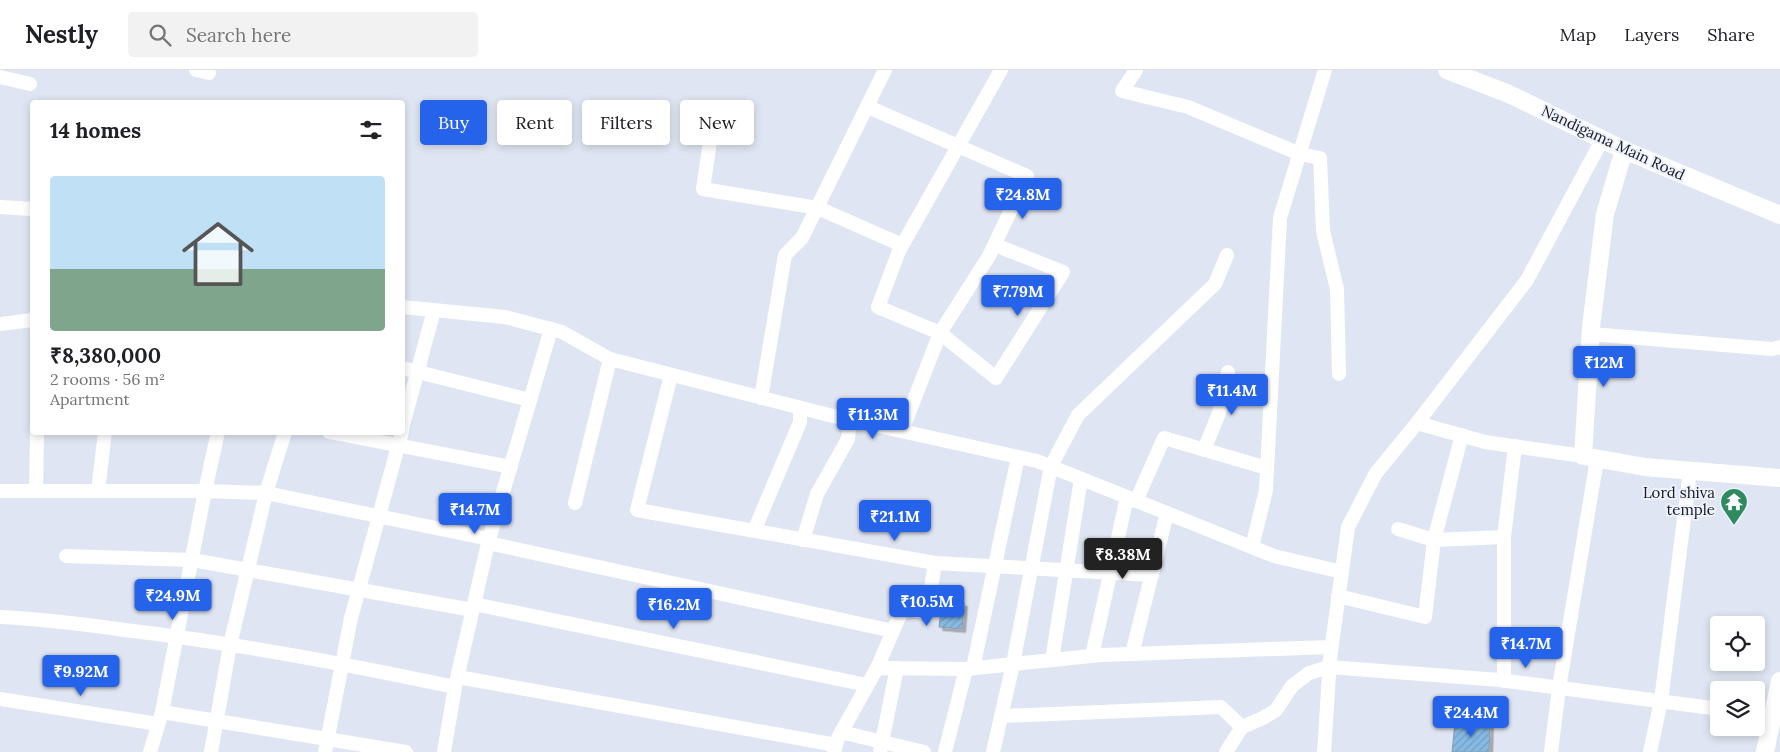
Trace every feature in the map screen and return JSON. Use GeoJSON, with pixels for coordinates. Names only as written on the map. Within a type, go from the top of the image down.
{"type":"FeatureCollection","features":[{"type":"Feature","properties":{"kind":"street"},"geometry":{"type":"LineString","coordinates":[[761,398],[785,255],[802,238],[885,70]]}},
{"type":"Feature","properties":{"kind":"street"},"geometry":{"type":"LineString","coordinates":[[995,245],[1064,272],[996,378],[940,333],[878,307],[902,246],[1001,70]]}},
{"type":"Feature","properties":{"kind":"street"},"geometry":{"type":"LineString","coordinates":[[1136,70],[1122,91],[1188,107],[1300,154],[1320,158],[1323,231],[1337,289],[1338,374]]}},
{"type":"Feature","properties":{"kind":"street"},"geometry":{"type":"LineString","coordinates":[[1252,547],[1266,490],[1280,218],[1325,70]]}},
{"type":"Feature","properties":{"kind":"street","name":"Nandigama Main Road"},"geometry":{"type":"LineString","coordinates":[[1456,72],[1509,94],[1624,150],[1780,216]]}},
{"type":"Feature","properties":{"kind":"street"},"geometry":{"type":"LineString","coordinates":[[0,77],[30,84]]}},
{"type":"Feature","properties":{"kind":"street"},"geometry":{"type":"LineString","coordinates":[[868,107],[1027,176],[989,256],[940,333],[902,431]]}},
{"type":"Feature","properties":{"kind":"street"},"geometry":{"type":"LineString","coordinates":[[1324,752],[1331,647],[1348,527],[1376,473],[1418,423],[1527,280],[1602,140]]}},
{"type":"Feature","properties":{"kind":"street"},"geometry":{"type":"LineString","coordinates":[[709,145],[702,189],[818,208],[902,246]]}},
{"type":"Feature","properties":{"kind":"street"},"geometry":{"type":"LineString","coordinates":[[1551,752],[1590,457],[1591,334],[1605,214],[1624,150]]}},
{"type":"Feature","properties":{"kind":"street"},"geometry":{"type":"LineString","coordinates":[[0,207],[30,209]]}},
{"type":"Feature","properties":{"kind":"street"},"geometry":{"type":"LineString","coordinates":[[993,752],[1014,664],[1051,466],[1078,414],[1215,284],[1227,255]]}},
{"type":"Feature","properties":{"kind":"street"},"geometry":{"type":"LineString","coordinates":[[405,307],[505,317],[562,332],[610,359],[850,420],[1036,461],[1274,556],[1342,572]]}},
{"type":"Feature","properties":{"kind":"street"},"geometry":{"type":"LineString","coordinates":[[405,421],[434,310]]}},
{"type":"Feature","properties":{"kind":"street"},"geometry":{"type":"LineString","coordinates":[[0,324],[30,320]]}},
{"type":"Feature","properties":{"kind":"street"},"geometry":{"type":"LineString","coordinates":[[444,752],[456,682],[489,541],[550,329]]}},
{"type":"Feature","properties":{"kind":"street"},"geometry":{"type":"LineString","coordinates":[[1591,334],[1772,349],[1780,347]]}},
{"type":"Feature","properties":{"kind":"street"},"geometry":{"type":"LineString","coordinates":[[575,503],[610,359]]}},
{"type":"Feature","properties":{"kind":"street"},"geometry":{"type":"LineString","coordinates":[[405,369],[530,400]]}},
{"type":"Feature","properties":{"kind":"street"},"geometry":{"type":"LineString","coordinates":[[1204,450],[1218,412],[1228,372]]}},
{"type":"Feature","properties":{"kind":"street"},"geometry":{"type":"LineString","coordinates":[[671,375],[637,510],[934,563],[1152,575]]}},
{"type":"Feature","properties":{"kind":"street"},"geometry":{"type":"LineString","coordinates":[[754,531],[800,422],[800,408]]}},
{"type":"Feature","properties":{"kind":"street"},"geometry":{"type":"LineString","coordinates":[[803,540],[817,494],[848,439],[850,420]]}},
{"type":"Feature","properties":{"kind":"street"},"geometry":{"type":"LineString","coordinates":[[1418,423],[1485,442],[1645,467],[1779,477]]}},
{"type":"Feature","properties":{"kind":"street"},"geometry":{"type":"LineString","coordinates":[[36,491],[37,435]]}},
{"type":"Feature","properties":{"kind":"street"},"geometry":{"type":"LineString","coordinates":[[98,491],[105,435]]}},
{"type":"Feature","properties":{"kind":"street"},"geometry":{"type":"LineString","coordinates":[[150,752],[160,718],[217,435]]}},
{"type":"Feature","properties":{"kind":"street"},"geometry":{"type":"LineString","coordinates":[[212,752],[230,645],[266,493],[284,435]]}},
{"type":"Feature","properties":{"kind":"street"},"geometry":{"type":"LineString","coordinates":[[383,435],[401,436],[511,467]]}},
{"type":"Feature","properties":{"kind":"street"},"geometry":{"type":"LineString","coordinates":[[1338,596],[1425,617],[1434,540],[1462,435]]}},
{"type":"Feature","properties":{"kind":"street"},"geometry":{"type":"LineString","coordinates":[[326,746],[342,663],[359,590],[401,436]]}},
{"type":"Feature","properties":{"kind":"street"},"geometry":{"type":"LineString","coordinates":[[1092,656],[1110,572],[1131,499],[1164,438],[1267,468]]}},
{"type":"Feature","properties":{"kind":"street"},"geometry":{"type":"LineString","coordinates":[[1504,681],[1504,537],[1515,446]]}},
{"type":"Feature","properties":{"kind":"street"},"geometry":{"type":"LineString","coordinates":[[945,752],[969,668],[1018,456]]}},
{"type":"Feature","properties":{"kind":"street"},"geometry":{"type":"LineString","coordinates":[[1650,752],[1661,701],[1690,471]]}},
{"type":"Feature","properties":{"kind":"street"},"geometry":{"type":"LineString","coordinates":[[1052,660],[1081,479]]}},
{"type":"Feature","properties":{"kind":"street"},"geometry":{"type":"LineString","coordinates":[[0,491],[205,491],[266,493],[379,516],[893,631]]}},
{"type":"Feature","properties":{"kind":"street"},"geometry":{"type":"LineString","coordinates":[[1132,654],[1167,513]]}},
{"type":"Feature","properties":{"kind":"street"},"geometry":{"type":"LineString","coordinates":[[1398,530],[1434,540],[1504,537]]}},
{"type":"Feature","properties":{"kind":"street"},"geometry":{"type":"LineString","coordinates":[[66,556],[192,560],[359,590],[473,607],[867,685]]}},
{"type":"Feature","properties":{"kind":"street"},"geometry":{"type":"LineString","coordinates":[[0,617],[34,618],[177,636],[456,682],[835,749],[841,732],[877,668],[903,608],[927,612],[934,563]]}},
{"type":"Feature","properties":{"kind":"street"},"geometry":{"type":"LineString","coordinates":[[877,668],[969,668],[1092,656],[1331,647]]}},
{"type":"Feature","properties":{"kind":"street"},"geometry":{"type":"LineString","coordinates":[[1226,752],[1242,727],[1276,710],[1292,686],[1309,673],[1329,667],[1504,681],[1710,709]]}},
{"type":"Feature","properties":{"kind":"street"},"geometry":{"type":"LineString","coordinates":[[881,747],[897,668]]}},
{"type":"Feature","properties":{"kind":"street"},"geometry":{"type":"LineString","coordinates":[[1765,752],[1770,717],[1780,681]]}},
{"type":"Feature","properties":{"kind":"street"},"geometry":{"type":"LineString","coordinates":[[0,699],[160,718],[217,721],[326,746],[406,752]]}},
{"type":"Feature","properties":{"kind":"street"},"geometry":{"type":"LineString","coordinates":[[1002,716],[1221,707],[1242,727]]}},
{"type":"Feature","properties":{"kind":"street"},"geometry":{"type":"LineString","coordinates":[[841,732],[881,747],[924,752]]}},
{"type":"Feature","properties":{"kind":"building"},"geometry":{"type":"Polygon","coordinates":[[[942,601],[964,603],[962,629],[939,627],[942,601]]]}},
{"type":"Feature","properties":{"kind":"building"},"geometry":{"type":"Polygon","coordinates":[[[1455,722],[1490,724],[1489,752],[1452,752],[1455,722]]]}},
{"type":"Feature","properties":{"kind":"place","name":"Lord shiva temple"},"geometry":{"type":"Point","coordinates":[1734,526]}}]}
